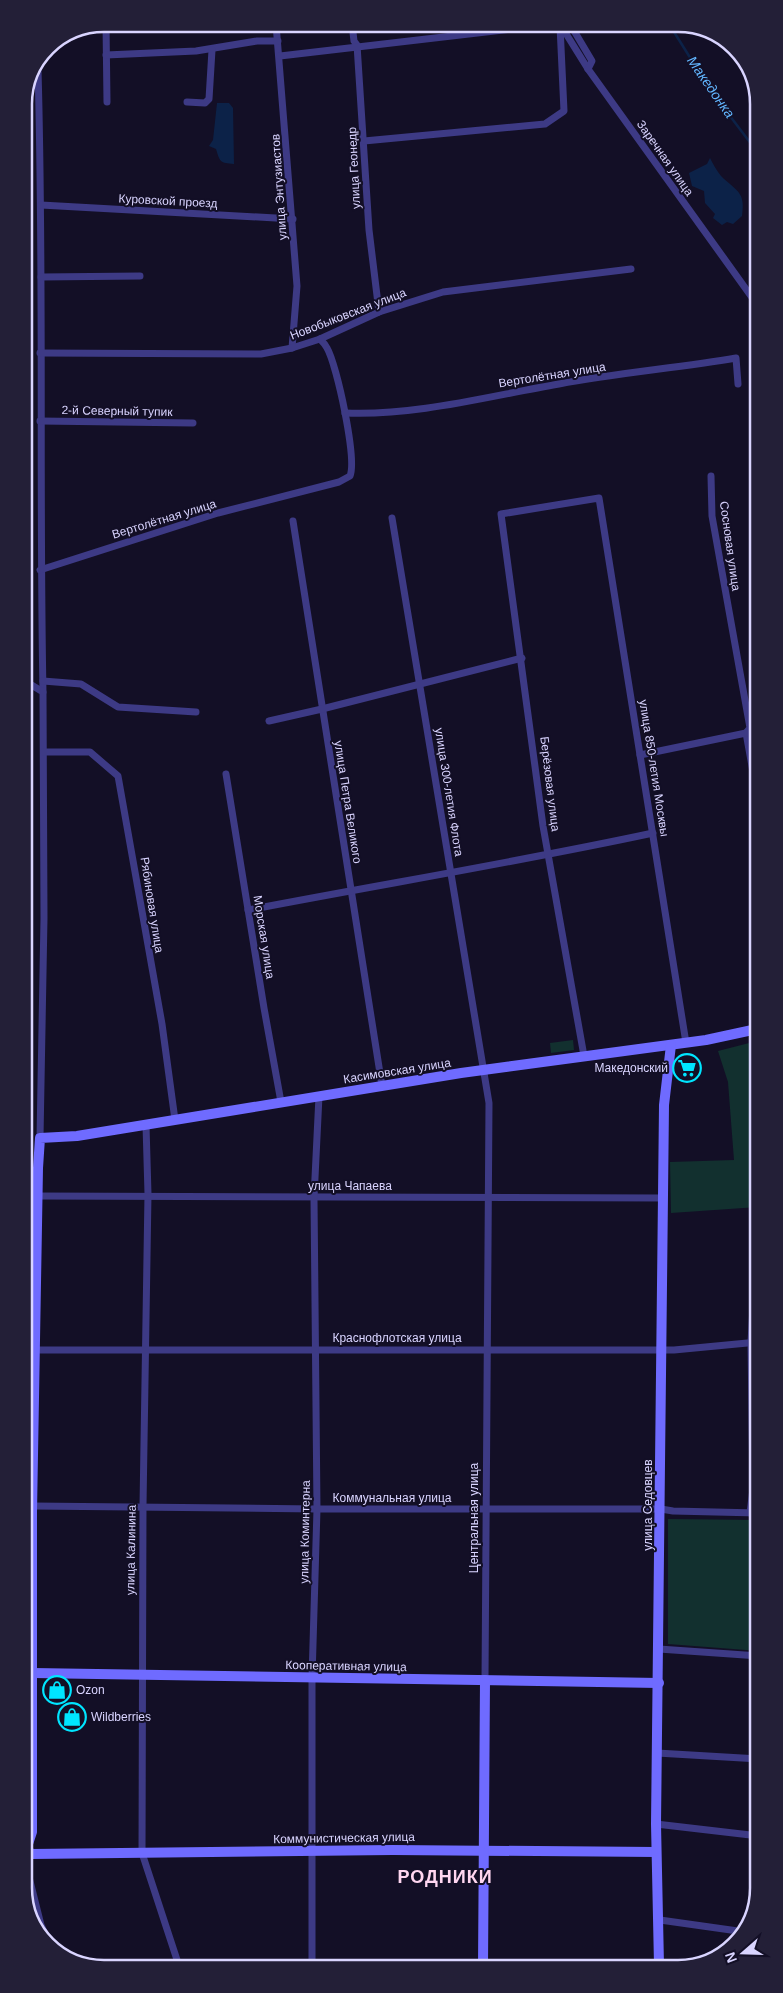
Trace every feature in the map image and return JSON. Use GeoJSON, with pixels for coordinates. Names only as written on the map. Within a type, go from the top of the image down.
{"type":"FeatureCollection","features":[{"type":"Feature","properties":{"kind":"street"},"geometry":{"type":"LineString","coordinates":[[106,32],[107,102]]}},
{"type":"Feature","properties":{"kind":"street","name":"улица Энтузиастов"},"geometry":{"type":"LineString","coordinates":[[277,32],[294,219],[297,286],[292,348]]}},
{"type":"Feature","properties":{"kind":"street","name":"улица Геонедр"},"geometry":{"type":"LineString","coordinates":[[353,32],[354,41],[357,45],[369,230],[379,312]]}},
{"type":"Feature","properties":{"kind":"street"},"geometry":{"type":"LineString","coordinates":[[280,56],[357,45],[474,33]]}},
{"type":"Feature","properties":{"kind":"street"},"geometry":{"type":"LineString","coordinates":[[364,141],[545,124],[564,111],[560,33]]}},
{"type":"Feature","properties":{"kind":"street","name":"Заречная улица"},"geometry":{"type":"LineString","coordinates":[[565,33],[588,69],[751,296]]}},
{"type":"Feature","properties":{"kind":"street"},"geometry":{"type":"LineString","coordinates":[[575,33],[592,60],[588,69]]}},
{"type":"Feature","properties":{"kind":"street"},"geometry":{"type":"LineString","coordinates":[[106,55],[212,50],[257,41],[278,41]]}},
{"type":"Feature","properties":{"kind":"street"},"geometry":{"type":"LineString","coordinates":[[187,102],[205,103],[209,100],[212,50]]}},
{"type":"Feature","properties":{"kind":"street"},"geometry":{"type":"LineString","coordinates":[[32,1829],[33,1506],[37,1196],[43,1100],[44,692],[40,570],[42,205],[38,78]]}},
{"type":"Feature","properties":{"kind":"street","name":"Куровской проезд"},"geometry":{"type":"LineString","coordinates":[[42,205],[294,219]]}},
{"type":"Feature","properties":{"kind":"street","name":"Новобыковская улица"},"geometry":{"type":"LineString","coordinates":[[40,353],[261,354],[292,348],[379,312],[443,292],[631,270]]}},
{"type":"Feature","properties":{"kind":"street"},"geometry":{"type":"LineString","coordinates":[[41,277],[140,276]]}},
{"type":"Feature","properties":{"kind":"street","name":"Вертолётная улица"},"geometry":{"type":"LineString","coordinates":[[40,570],[218,513],[347,478],[352,471],[345,413],[328,348],[320,338]]}},
{"type":"Feature","properties":{"kind":"street","name":"Вертолётная улица"},"geometry":{"type":"LineString","coordinates":[[345,413],[373,414],[405,411],[568,382],[736,358],[738,384]]}},
{"type":"Feature","properties":{"kind":"street","name":"2-й Северный тупик"},"geometry":{"type":"LineString","coordinates":[[40,421],[193,423]]}},
{"type":"Feature","properties":{"kind":"street","name":"Сосновая улица"},"geometry":{"type":"LineString","coordinates":[[711,476],[712,516],[750,728],[746,733],[751,761]]}},
{"type":"Feature","properties":{"kind":"street","name":"Берёзовая улица"},"geometry":{"type":"LineString","coordinates":[[584,1056],[548,855],[501,514],[599,498]]}},
{"type":"Feature","properties":{"kind":"street","name":"улица 850-летия Москвы"},"geometry":{"type":"LineString","coordinates":[[599,498],[686,1043]]}},
{"type":"Feature","properties":{"kind":"street","name":"улица 300-летия Флота"},"geometry":{"type":"LineString","coordinates":[[392,518],[485,1070]]}},
{"type":"Feature","properties":{"kind":"street","name":"улица Петра Великого"},"geometry":{"type":"LineString","coordinates":[[293,521],[382,1086]]}},
{"type":"Feature","properties":{"kind":"street"},"geometry":{"type":"LineString","coordinates":[[269,721],[322,710],[522,658]]}},
{"type":"Feature","properties":{"kind":"street"},"geometry":{"type":"LineString","coordinates":[[43,681],[81,684],[118,707],[196,712]]}},
{"type":"Feature","properties":{"kind":"street"},"geometry":{"type":"LineString","coordinates":[[33,685],[44,692]]}},
{"type":"Feature","properties":{"kind":"street"},"geometry":{"type":"LineString","coordinates":[[640,755],[746,733]]}},
{"type":"Feature","properties":{"kind":"street","name":"Рябиновая улица"},"geometry":{"type":"LineString","coordinates":[[44,752],[90,752],[118,776],[162,1024],[175,1120]]}},
{"type":"Feature","properties":{"kind":"street","name":"Морская улица"},"geometry":{"type":"LineString","coordinates":[[226,774],[282,1102]]}},
{"type":"Feature","properties":{"kind":"street"},"geometry":{"type":"LineString","coordinates":[[248,910],[548,855],[653,833]]}},
{"type":"Feature","properties":{"kind":"street","name":"Касимовская улица"},"geometry":{"type":"LineString","coordinates":[[40,1138],[77,1136],[485,1070],[686,1043],[751,1030]]}},
{"type":"Feature","properties":{"kind":"street","name":"улица Седовцев"},"geometry":{"type":"LineString","coordinates":[[659,1960],[660,1920],[656,1824],[664,1105],[671,1045]]}},
{"type":"Feature","properties":{"kind":"street","name":"Центральная улица"},"geometry":{"type":"LineString","coordinates":[[483,1960],[490,1198],[489,1104],[485,1070]]}},
{"type":"Feature","properties":{"kind":"street","name":"улица Коминтерна"},"geometry":{"type":"LineString","coordinates":[[312,1960],[312,1678],[317,1509],[314,1198],[319,1096]]}},
{"type":"Feature","properties":{"kind":"street","name":"улица Калинина"},"geometry":{"type":"LineString","coordinates":[[146,1125],[148,1194],[147,1351],[143,1506],[142,1853],[177,1960]]}},
{"type":"Feature","properties":{"kind":"street","name":"улица Чапаева"},"geometry":{"type":"LineString","coordinates":[[37,1196],[148,1194],[314,1198],[663,1198]]}},
{"type":"Feature","properties":{"kind":"street","name":"Краснофлотская улица"},"geometry":{"type":"LineString","coordinates":[[36,1350],[662,1349],[751,1342]]}},
{"type":"Feature","properties":{"kind":"street"},"geometry":{"type":"LineString","coordinates":[[750,1513],[751,1505]]}},
{"type":"Feature","properties":{"kind":"street","name":"Коммунальная улица"},"geometry":{"type":"LineString","coordinates":[[33,1506],[487,1510],[661,1509],[672,1511],[750,1513]]}},
{"type":"Feature","properties":{"kind":"street"},"geometry":{"type":"LineString","coordinates":[[659,1649],[751,1655]]}},
{"type":"Feature","properties":{"kind":"street","name":"Кооперативная улица"},"geometry":{"type":"LineString","coordinates":[[34,1673],[659,1682]]}},
{"type":"Feature","properties":{"kind":"street"},"geometry":{"type":"LineString","coordinates":[[657,1753],[751,1759]]}},
{"type":"Feature","properties":{"kind":"street"},"geometry":{"type":"LineString","coordinates":[[656,1824],[751,1835]]}},
{"type":"Feature","properties":{"kind":"street","name":"Коммунистическая улица"},"geometry":{"type":"LineString","coordinates":[[32,1853],[656,1852]]}},
{"type":"Feature","properties":{"kind":"street"},"geometry":{"type":"LineString","coordinates":[[32,1889],[40,1919]]}},
{"type":"Feature","properties":{"kind":"street"},"geometry":{"type":"LineString","coordinates":[[660,1920],[718,1928]]}},
{"type":"Feature","properties":{"kind":"green space"},"geometry":{"type":"Polygon","coordinates":[[[573,1040],[574,1050],[551,1053],[550,1043],[573,1040]]]}},
{"type":"Feature","properties":{"kind":"green space"},"geometry":{"type":"Polygon","coordinates":[[[751,1043],[751,1207],[671,1213],[670,1162],[734,1160],[728,1082],[718,1051],[751,1043]]]}},
{"type":"Feature","properties":{"kind":"green space"},"geometry":{"type":"Polygon","coordinates":[[[668,1519],[751,1520],[751,1650],[668,1644],[668,1519]]]}},
{"type":"Feature","properties":{"kind":"water"},"geometry":{"type":"Polygon","coordinates":[[[217,103],[229,103],[233,108],[234,164],[221,161],[216,149],[209,146],[213,140],[217,103]]]}},
{"type":"Feature","properties":{"kind":"water"},"geometry":{"type":"Polygon","coordinates":[[[710,158],[721,176],[739,192],[743,201],[742,216],[733,224],[727,222],[722,225],[713,218],[715,214],[705,203],[704,191],[692,186],[689,173],[707,164],[710,158]]]}},
{"type":"Feature","properties":{"kind":"waterway","name":"Македонка"},"geometry":{"type":"LineString","coordinates":[[675,33],[711,91],[751,144]]}},
{"type":"Feature","properties":{"kind":"place","name":"Македонский"},"geometry":{"type":"Point","coordinates":[687,1068]}},
{"type":"Feature","properties":{"kind":"place","name":"Ozon"},"geometry":{"type":"Point","coordinates":[57,1690]}},
{"type":"Feature","properties":{"kind":"place","name":"Wildberries"},"geometry":{"type":"Point","coordinates":[72,1717]}},
{"type":"Feature","properties":{"kind":"district","name":"РОДНИКИ"},"geometry":{"type":"Point","coordinates":[445,1877]}}]}
